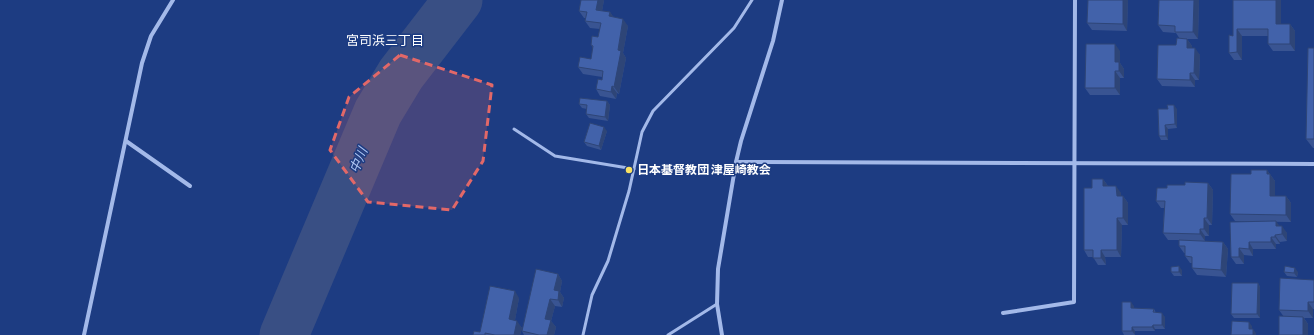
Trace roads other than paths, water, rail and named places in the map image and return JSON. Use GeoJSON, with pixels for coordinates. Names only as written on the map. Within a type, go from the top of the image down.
{"type":"FeatureCollection","features":[{"type":"Feature","properties":{"kind":"street"},"geometry":{"type":"LineString","coordinates":[[84,335],[142,63],[151,36],[173,0]]}},
{"type":"Feature","properties":{"kind":"street"},"geometry":{"type":"LineString","coordinates":[[722,335],[717,304],[718,269],[736,162],[741,140],[773,41],[782,0]]}},
{"type":"Feature","properties":{"kind":"street"},"geometry":{"type":"LineString","coordinates":[[1003,313],[1074,302],[1076,0]]}},
{"type":"Feature","properties":{"kind":"street"},"geometry":{"type":"LineString","coordinates":[[126,141],[190,186]]}},
{"type":"Feature","properties":{"kind":"street"},"geometry":{"type":"LineString","coordinates":[[736,162],[1314,164]]}},
{"type":"Feature","properties":{"kind":"lane"},"geometry":{"type":"LineString","coordinates":[[583,335],[592,295],[608,261],[629,191],[642,132],[653,111],[734,28],[752,0]]}},
{"type":"Feature","properties":{"kind":"lane"},"geometry":{"type":"LineString","coordinates":[[514,129],[555,156],[634,170]]}},
{"type":"Feature","properties":{"kind":"lane"},"geometry":{"type":"LineString","coordinates":[[668,335],[717,304]]}},
{"type":"Feature","properties":{"kind":"waterway","name":"中川"},"geometry":{"type":"LineString","coordinates":[[284,335],[378,112],[401,74],[458,0]]}},
{"type":"Feature","properties":{"kind":"place","name":"日本基督教団 津屋崎教会"},"geometry":{"type":"Point","coordinates":[629,170]}},
{"type":"Feature","properties":{"kind":"district","name":"宮司浜三丁目"},"geometry":{"type":"Point","coordinates":[385,40]}}]}
